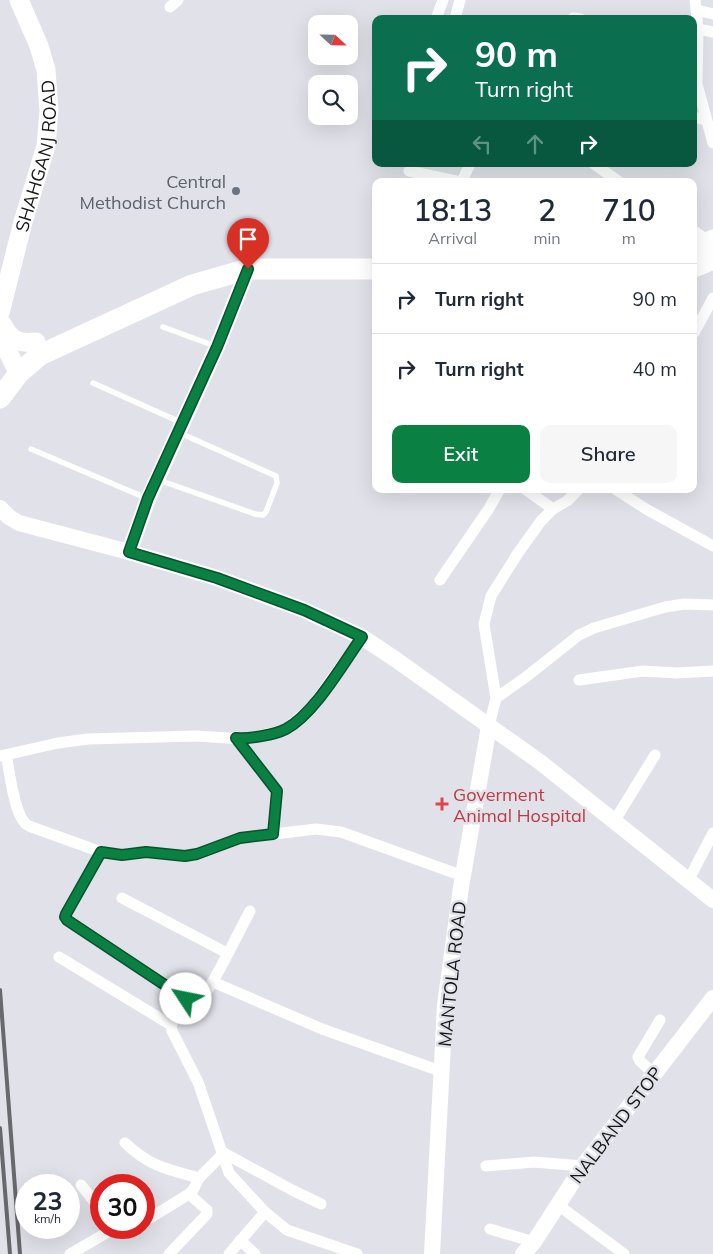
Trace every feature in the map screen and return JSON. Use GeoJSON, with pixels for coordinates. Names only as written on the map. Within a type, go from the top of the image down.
{"type":"FeatureCollection","features":[{"type":"Feature","properties":{"kind":"highway"},"geometry":{"type":"LineString","coordinates":[[697,261],[705,244]]}},
{"type":"Feature","properties":{"kind":"highway"},"geometry":{"type":"LineString","coordinates":[[0,398],[10,369],[25,349],[60,330],[202,268],[246,257],[372,259]]}},
{"type":"Feature","properties":{"kind":"highway"},"geometry":{"type":"LineString","coordinates":[[10,369],[125,314],[192,285],[248,269],[372,269]]}},
{"type":"Feature","properties":{"kind":"main road","name":"SHAHGANJ ROAD"},"geometry":{"type":"LineString","coordinates":[[0,313],[23,222],[46,146],[49,111],[46,70],[39,46],[19,0]]}},
{"type":"Feature","properties":{"kind":"main road"},"geometry":{"type":"LineString","coordinates":[[0,321],[7,333],[16,341],[26,344],[36,342]]}},
{"type":"Feature","properties":{"kind":"main road"},"geometry":{"type":"LineString","coordinates":[[0,321],[10,369]]}},
{"type":"Feature","properties":{"kind":"street"},"geometry":{"type":"LineString","coordinates":[[437,15],[442,0]]}},
{"type":"Feature","properties":{"kind":"street"},"geometry":{"type":"LineString","coordinates":[[456,15],[460,0]]}},
{"type":"Feature","properties":{"kind":"street"},"geometry":{"type":"LineString","coordinates":[[696,5],[713,14]]}},
{"type":"Feature","properties":{"kind":"street"},"geometry":{"type":"LineString","coordinates":[[697,28],[713,32]]}},
{"type":"Feature","properties":{"kind":"street"},"geometry":{"type":"LineString","coordinates":[[697,84],[708,104],[706,120],[712,137]]}},
{"type":"Feature","properties":{"kind":"street"},"geometry":{"type":"LineString","coordinates":[[697,118],[706,120]]}},
{"type":"Feature","properties":{"kind":"street"},"geometry":{"type":"LineString","coordinates":[[598,167],[614,178]]}},
{"type":"Feature","properties":{"kind":"street"},"geometry":{"type":"LineString","coordinates":[[409,172],[442,178]]}},
{"type":"Feature","properties":{"kind":"street"},"geometry":{"type":"LineString","coordinates":[[129,552],[148,498],[217,347],[248,269]]}},
{"type":"Feature","properties":{"kind":"street"},"geometry":{"type":"LineString","coordinates":[[697,327],[713,298]]}},
{"type":"Feature","properties":{"kind":"street"},"geometry":{"type":"LineString","coordinates":[[440,580],[498,493]]}},
{"type":"Feature","properties":{"kind":"street"},"geometry":{"type":"LineString","coordinates":[[531,493],[553,509]]}},
{"type":"Feature","properties":{"kind":"street"},"geometry":{"type":"LineString","coordinates":[[489,726],[495,695],[484,624],[491,596],[541,521],[553,509],[567,501],[575,493]]}},
{"type":"Feature","properties":{"kind":"street"},"geometry":{"type":"LineString","coordinates":[[621,493],[713,546]]}},
{"type":"Feature","properties":{"kind":"street"},"geometry":{"type":"LineString","coordinates":[[0,508],[9,518],[19,523],[217,578],[304,610],[362,637],[540,762],[713,900]]}},
{"type":"Feature","properties":{"kind":"street"},"geometry":{"type":"LineString","coordinates":[[495,695],[526,677],[579,635],[594,628],[665,607],[684,604],[713,604]]}},
{"type":"Feature","properties":{"kind":"street"},"geometry":{"type":"LineString","coordinates":[[362,637],[306,714],[282,731],[248,738],[196,736],[88,739],[58,743],[3,756],[22,822],[101,852],[122,855],[146,852],[185,856],[197,854],[240,838],[316,829],[342,832],[463,876]]}},
{"type":"Feature","properties":{"kind":"street"},"geometry":{"type":"LineString","coordinates":[[579,680],[643,671],[677,674],[713,671]]}},
{"type":"Feature","properties":{"kind":"street","name":"MANTOLA ROAD"},"geometry":{"type":"LineString","coordinates":[[432,1254],[445,1005],[463,876],[489,726]]}},
{"type":"Feature","properties":{"kind":"street"},"geometry":{"type":"LineString","coordinates":[[236,738],[277,791],[273,834]]}},
{"type":"Feature","properties":{"kind":"street"},"geometry":{"type":"LineString","coordinates":[[614,820],[654,756]]}},
{"type":"Feature","properties":{"kind":"street"},"geometry":{"type":"LineString","coordinates":[[688,881],[713,833]]}},
{"type":"Feature","properties":{"kind":"street"},"geometry":{"type":"LineString","coordinates":[[101,852],[66,914],[66,918],[195,1004],[198,1004],[213,982],[250,911]]}},
{"type":"Feature","properties":{"kind":"street"},"geometry":{"type":"LineString","coordinates":[[122,898],[227,953]]}},
{"type":"Feature","properties":{"kind":"street"},"geometry":{"type":"LineString","coordinates":[[59,957],[171,1025],[175,1039],[198,1082],[224,1152],[229,1173],[265,1212],[287,1230],[357,1254]]}},
{"type":"Feature","properties":{"kind":"street"},"geometry":{"type":"LineString","coordinates":[[213,982],[322,1029],[443,1072]]}},
{"type":"Feature","properties":{"kind":"street","name":"NALBAND STOP"},"geometry":{"type":"LineString","coordinates":[[529,1248],[583,1166],[653,1073],[713,998]]}},
{"type":"Feature","properties":{"kind":"street"},"geometry":{"type":"LineString","coordinates":[[171,1025],[186,999]]}},
{"type":"Feature","properties":{"kind":"street"},"geometry":{"type":"LineString","coordinates":[[653,1073],[638,1057],[660,1020]]}},
{"type":"Feature","properties":{"kind":"street"},"geometry":{"type":"LineString","coordinates":[[125,1143],[138,1155],[151,1163],[199,1178]]}},
{"type":"Feature","properties":{"kind":"street"},"geometry":{"type":"LineString","coordinates":[[155,1215],[189,1194],[199,1178],[224,1152]]}},
{"type":"Feature","properties":{"kind":"street"},"geometry":{"type":"LineString","coordinates":[[224,1152],[321,1204]]}},
{"type":"Feature","properties":{"kind":"street"},"geometry":{"type":"LineString","coordinates":[[486,1166],[534,1162],[583,1166]]}},
{"type":"Feature","properties":{"kind":"street"},"geometry":{"type":"LineString","coordinates":[[81,1185],[90,1196]]}},
{"type":"Feature","properties":{"kind":"street"},"geometry":{"type":"LineString","coordinates":[[169,1254],[207,1214],[207,1210],[189,1194]]}},
{"type":"Feature","properties":{"kind":"street"},"geometry":{"type":"LineString","coordinates":[[558,1205],[624,1254]]}},
{"type":"Feature","properties":{"kind":"street"},"geometry":{"type":"LineString","coordinates":[[229,1254],[265,1212]]}},
{"type":"Feature","properties":{"kind":"street"},"geometry":{"type":"LineString","coordinates":[[490,1229],[529,1248]]}},
{"type":"Feature","properties":{"kind":"street"},"geometry":{"type":"LineString","coordinates":[[70,1254],[96,1239]]}},
{"type":"Feature","properties":{"kind":"street"},"geometry":{"type":"LineString","coordinates":[[240,1240],[255,1254]]}},
{"type":"Feature","properties":{"kind":"lane"},"geometry":{"type":"LineString","coordinates":[[163,327],[217,347]]}},
{"type":"Feature","properties":{"kind":"lane"},"geometry":{"type":"LineString","coordinates":[[93,383],[276,476],[277,483],[266,512],[263,515],[255,514],[156,479]]}},
{"type":"Feature","properties":{"kind":"lane"},"geometry":{"type":"LineString","coordinates":[[32,449],[148,498]]}},
{"type":"Feature","properties":{"kind":"railway"},"geometry":{"type":"LineString","coordinates":[[0,990],[20,1254]]}},
{"type":"Feature","properties":{"kind":"railway"},"geometry":{"type":"LineString","coordinates":[[0,1128],[10,1254]]}},
{"type":"Feature","properties":{"kind":"place","name":"Central Methodist Church"},"geometry":{"type":"Point","coordinates":[236,191]}},
{"type":"Feature","properties":{"kind":"place","name":"Goverment Animal Hospital"},"geometry":{"type":"Point","coordinates":[442,804]}},
{"type":"Feature","properties":{"kind":"route"},"geometry":{"type":"LineString","coordinates":[[186,999],[67,920],[66,914],[101,852],[122,855],[146,852],[185,856],[197,854],[240,838],[273,834],[278,794],[276,788],[236,738],[242,739],[282,731],[306,714],[362,637],[304,610],[217,578],[129,552],[148,498],[217,347],[248,269]]}}]}
